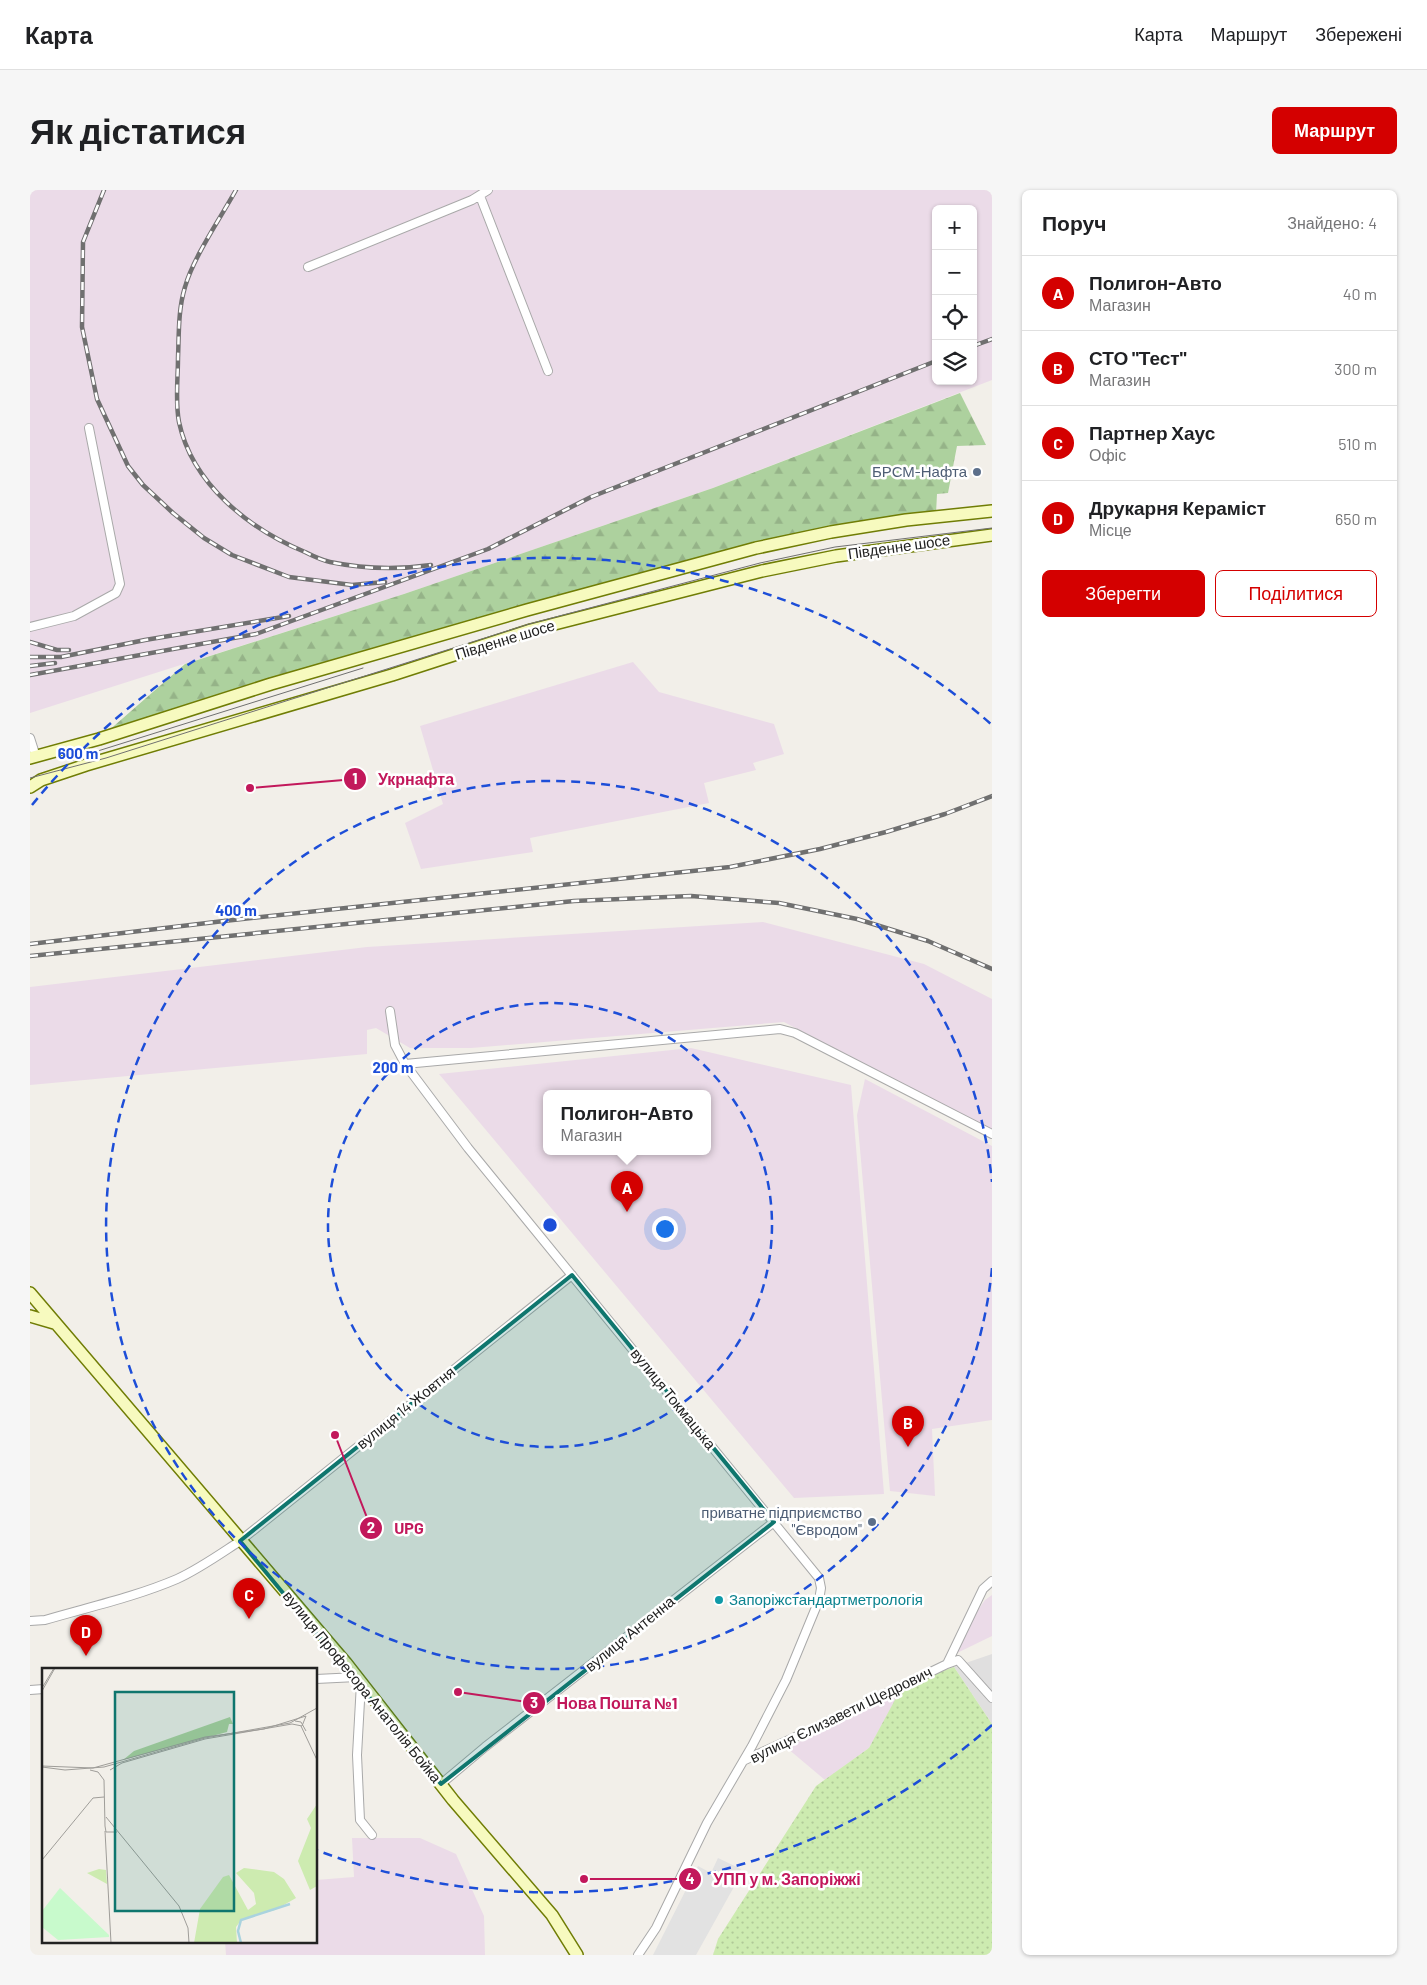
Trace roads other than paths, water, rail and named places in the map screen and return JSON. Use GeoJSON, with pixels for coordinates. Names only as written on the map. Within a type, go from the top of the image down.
{"type":"FeatureCollection","features":[{"type":"Feature","properties":{"kind":"main road","name":"Південне шосе"},"geometry":{"type":"LineString","coordinates":[[33,757],[99,739],[309,673],[527,610],[756,548],[832,532],[906,520],[992,511]]}},
{"type":"Feature","properties":{"kind":"main road","name":"Південне шосе"},"geometry":{"type":"LineString","coordinates":[[30,787],[41,780],[392,675],[531,630],[762,571],[836,556],[992,535]]}},
{"type":"Feature","properties":{"kind":"main road","name":"вулиця Професора Анатолія Бойка"},"geometry":{"type":"LineString","coordinates":[[30,1293],[359,1680],[441,1784],[552,1916],[577,1955]]}},
{"type":"Feature","properties":{"kind":"main road"},"geometry":{"type":"LineString","coordinates":[[30,1316],[54,1323]]}},
{"type":"Feature","properties":{"kind":"street"},"geometry":{"type":"LineString","coordinates":[[308,267],[480,196],[488,190]]}},
{"type":"Feature","properties":{"kind":"street"},"geometry":{"type":"LineString","coordinates":[[480,196],[548,371]]}},
{"type":"Feature","properties":{"kind":"street"},"geometry":{"type":"LineString","coordinates":[[30,627],[74,616],[116,593],[120,584],[89,428]]}},
{"type":"Feature","properties":{"kind":"street"},"geometry":{"type":"LineString","coordinates":[[30,738],[33,757]]}},
{"type":"Feature","properties":{"kind":"street","name":"вулиця Токмацька"},"geometry":{"type":"LineString","coordinates":[[390,1010],[395,1044],[405,1064],[468,1148],[819,1578],[821,1588],[819,1600],[786,1680],[745,1760]]}},
{"type":"Feature","properties":{"kind":"street"},"geometry":{"type":"LineString","coordinates":[[405,1064],[780,1030],[794,1032],[992,1134]]}},
{"type":"Feature","properties":{"kind":"street","name":"вулиця 14 Жовтня"},"geometry":{"type":"LineString","coordinates":[[30,1621],[45,1620],[148,1590],[178,1578],[240,1541],[572,1275]]}},
{"type":"Feature","properties":{"kind":"street","name":"вулиця Антенна"},"geometry":{"type":"LineString","coordinates":[[441,1784],[485,1747],[774,1522]]}},
{"type":"Feature","properties":{"kind":"street","name":"вулиця Єлизавети Щедрович"},"geometry":{"type":"LineString","coordinates":[[947,1664],[983,1589],[992,1581]]}},
{"type":"Feature","properties":{"kind":"street","name":"вулиця Єлизавети Щедрович"},"geometry":{"type":"LineString","coordinates":[[638,1955],[656,1928],[707,1823],[745,1760],[958,1660],[992,1698]]}},
{"type":"Feature","properties":{"kind":"street"},"geometry":{"type":"LineString","coordinates":[[318,1678],[359,1680],[357,1755],[360,1820],[372,1835]]}},
{"type":"Feature","properties":{"kind":"tram line"},"geometry":{"type":"LineString","coordinates":[[30,778],[106,758],[529,624],[760,563],[835,547],[992,528]]}},
{"type":"Feature","properties":{"kind":"tram line"},"geometry":{"type":"LineString","coordinates":[[69,760],[363,668]]}},
{"type":"Feature","properties":{"kind":"railway"},"geometry":{"type":"LineString","coordinates":[[104,190],[83,242],[82,327],[97,399],[128,466],[143,485],[173,513],[204,538],[232,555],[289,577],[352,585],[385,582]]}},
{"type":"Feature","properties":{"kind":"railway"},"geometry":{"type":"LineString","coordinates":[[236,190],[194,263],[181,304],[177,406],[179,422],[186,444],[196,465],[226,502],[244,517],[264,531],[317,558],[330,562],[368,567],[405,568],[431,565]]}},
{"type":"Feature","properties":{"kind":"railway"},"geometry":{"type":"LineString","coordinates":[[977,345],[992,339]]}},
{"type":"Feature","properties":{"kind":"railway"},"geometry":{"type":"LineString","coordinates":[[30,675],[256,634],[488,549],[591,497],[932,363]]}},
{"type":"Feature","properties":{"kind":"railway"},"geometry":{"type":"LineString","coordinates":[[30,657],[61,657],[145,640],[289,616]]}},
{"type":"Feature","properties":{"kind":"railway"},"geometry":{"type":"LineString","coordinates":[[30,642],[57,650],[69,650]]}},
{"type":"Feature","properties":{"kind":"railway"},"geometry":{"type":"LineString","coordinates":[[30,666],[55,663]]}},
{"type":"Feature","properties":{"kind":"railway"},"geometry":{"type":"LineString","coordinates":[[30,944],[224,921],[730,867],[820,849],[886,832],[945,814],[992,796]]}},
{"type":"Feature","properties":{"kind":"railway"},"geometry":{"type":"LineString","coordinates":[[30,956],[574,901],[691,896],[779,903],[857,919],[928,941],[992,969]]}},
{"type":"Feature","properties":{"kind":"place","name":"БРСМ-Нафта"},"geometry":{"type":"Point","coordinates":[977,472]}},
{"type":"Feature","properties":{"kind":"place","name":"Укрнафта"},"geometry":{"type":"Point","coordinates":[250,788]}},
{"type":"Feature","properties":{"kind":"place","name":"Полигон-Авто"},"geometry":{"type":"Point","coordinates":[627,1212]}},
{"type":"Feature","properties":{"kind":"place","name":"UPG"},"geometry":{"type":"Point","coordinates":[335,1435]}},
{"type":"Feature","properties":{"kind":"place","name":"СТО \"Тест\""},"geometry":{"type":"Point","coordinates":[908,1447]}},
{"type":"Feature","properties":{"kind":"place","name":"приватне підприємство \"Євродом\""},"geometry":{"type":"Point","coordinates":[872,1522]}},
{"type":"Feature","properties":{"kind":"place","name":"Запоріжстандартметрологія"},"geometry":{"type":"Point","coordinates":[719,1600]}},
{"type":"Feature","properties":{"kind":"place","name":"Партнер Хаус"},"geometry":{"type":"Point","coordinates":[249,1619]}},
{"type":"Feature","properties":{"kind":"place","name":"Друкарня Кераміст"},"geometry":{"type":"Point","coordinates":[86,1656]}},
{"type":"Feature","properties":{"kind":"place","name":"Нова Пошта №1"},"geometry":{"type":"Point","coordinates":[458,1692]}},
{"type":"Feature","properties":{"kind":"place","name":"УПП у м. Запоріжжі"},"geometry":{"type":"Point","coordinates":[584,1879]}}]}
